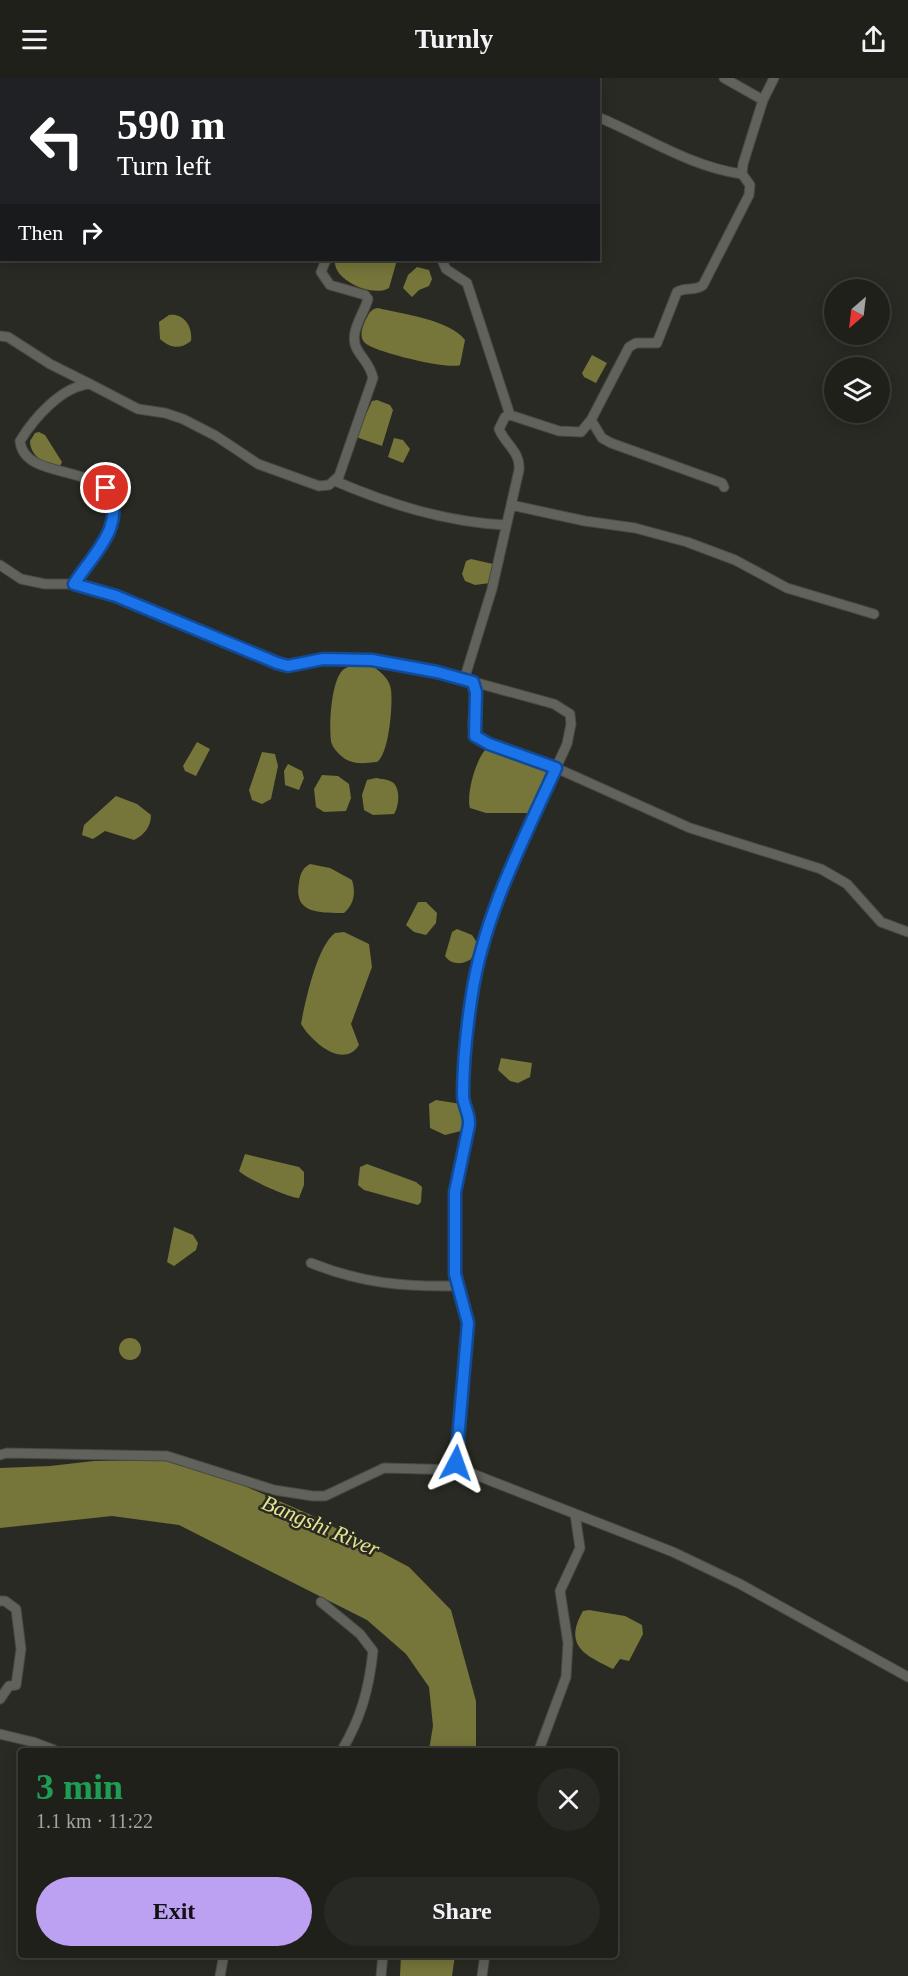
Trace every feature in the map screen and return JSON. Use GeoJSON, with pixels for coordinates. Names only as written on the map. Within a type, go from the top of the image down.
{"type":"FeatureCollection","features":[{"type":"Feature","properties":{"kind":"street"},"geometry":{"type":"LineString","coordinates":[[724,78],[763,100]]}},
{"type":"Feature","properties":{"kind":"street"},"geometry":{"type":"LineString","coordinates":[[742,174],[763,100],[774,78]]}},
{"type":"Feature","properties":{"kind":"street"},"geometry":{"type":"LineString","coordinates":[[468,681],[492,589],[520,461],[499,429],[505,417],[510,415],[572,434],[582,432],[591,420],[629,347],[636,343],[657,344],[677,292],[682,288],[697,289],[703,285],[749,195],[750,185],[742,174],[705,167],[600,118]]}},
{"type":"Feature","properties":{"kind":"street"},"geometry":{"type":"LineString","coordinates":[[0,336],[8,337],[50,364],[138,409],[165,413],[183,419],[216,436],[258,464],[319,486],[329,485],[342,471],[373,378],[370,366],[357,349],[354,340],[368,299],[325,281],[321,272],[326,261]]}},
{"type":"Feature","properties":{"kind":"street"},"geometry":{"type":"LineString","coordinates":[[442,261],[446,269],[467,283],[510,415]]}},
{"type":"Feature","properties":{"kind":"street"},"geometry":{"type":"LineString","coordinates":[[74,584],[112,527],[116,515],[111,496],[101,483],[39,463],[24,452],[21,441],[29,426],[59,398],[83,384],[90,384]]}},
{"type":"Feature","properties":{"kind":"street"},"geometry":{"type":"LineString","coordinates":[[591,420],[602,438],[611,443],[722,483],[724,487]]}},
{"type":"Feature","properties":{"kind":"street"},"geometry":{"type":"LineString","coordinates":[[334,481],[416,510],[474,523],[505,525]]}},
{"type":"Feature","properties":{"kind":"street"},"geometry":{"type":"LineString","coordinates":[[511,505],[585,521],[635,528],[687,542],[735,560],[787,588],[874,614]]}},
{"type":"Feature","properties":{"kind":"street"},"geometry":{"type":"LineString","coordinates":[[0,565],[21,579],[45,584],[74,584],[116,596],[222,639],[264,659],[288,666],[323,659],[372,660],[468,681],[554,704],[570,714],[572,724],[567,744],[511,866],[481,948],[474,986],[463,1097],[470,1114],[469,1125],[455,1192],[457,1286],[468,1323],[457,1465],[463,1470],[661,1546],[712,1570],[908,1677]]}},
{"type":"Feature","properties":{"kind":"street"},"geometry":{"type":"LineString","coordinates":[[468,681],[476,692],[475,736],[489,744],[556,768],[690,828],[821,869],[847,884],[881,922],[908,932]]}},
{"type":"Feature","properties":{"kind":"street"},"geometry":{"type":"LineString","coordinates":[[311,1263],[362,1280],[389,1284],[457,1286]]}},
{"type":"Feature","properties":{"kind":"street"},"geometry":{"type":"LineString","coordinates":[[0,1455],[18,1453],[167,1455],[274,1490],[313,1496],[333,1492],[384,1468],[463,1470]]}},
{"type":"Feature","properties":{"kind":"street"},"geometry":{"type":"LineString","coordinates":[[540,1748],[566,1677],[568,1643],[560,1591],[580,1548],[575,1514]]}},
{"type":"Feature","properties":{"kind":"street"},"geometry":{"type":"LineString","coordinates":[[0,1601],[5,1601],[16,1609],[21,1649],[16,1684],[9,1686],[0,1699]]}},
{"type":"Feature","properties":{"kind":"street"},"geometry":{"type":"LineString","coordinates":[[321,1602],[360,1634],[373,1651],[359,1721],[343,1748]]}},
{"type":"Feature","properties":{"kind":"street"},"geometry":{"type":"LineString","coordinates":[[0,1734],[49,1748]]}},
{"type":"Feature","properties":{"kind":"street"},"geometry":{"type":"LineString","coordinates":[[220,1976],[223,1958]]}},
{"type":"Feature","properties":{"kind":"street"},"geometry":{"type":"LineString","coordinates":[[381,1976],[383,1958]]}},
{"type":"Feature","properties":{"kind":"street"},"geometry":{"type":"LineString","coordinates":[[482,1976],[484,1958]]}},
{"type":"Feature","properties":{"kind":"water"},"geometry":{"type":"Polygon","coordinates":[[[335,261],[397,261],[389,288],[373,291],[347,280],[336,267],[335,261]]]}},
{"type":"Feature","properties":{"kind":"water"},"geometry":{"type":"Polygon","coordinates":[[[417,267],[429,270],[432,279],[429,286],[419,290],[412,297],[403,288],[408,275],[417,267]]]}},
{"type":"Feature","properties":{"kind":"water"},"geometry":{"type":"Polygon","coordinates":[[[378,308],[438,323],[458,333],[465,340],[460,365],[442,365],[412,359],[382,351],[365,343],[362,329],[370,312],[378,308]]]}},
{"type":"Feature","properties":{"kind":"water"},"geometry":{"type":"Polygon","coordinates":[[[169,315],[179,316],[186,322],[191,331],[191,341],[183,346],[175,347],[160,339],[159,322],[169,315]]]}},
{"type":"Feature","properties":{"kind":"water"},"geometry":{"type":"Polygon","coordinates":[[[592,355],[607,363],[596,383],[584,377],[582,373],[592,355]]]}},
{"type":"Feature","properties":{"kind":"water"},"geometry":{"type":"Polygon","coordinates":[[[377,400],[390,405],[393,410],[382,446],[356,437],[372,401],[377,400]]]}},
{"type":"Feature","properties":{"kind":"water"},"geometry":{"type":"Polygon","coordinates":[[[35,433],[45,435],[62,462],[60,466],[44,462],[36,456],[30,441],[35,433]]]}},
{"type":"Feature","properties":{"kind":"water"},"geometry":{"type":"Polygon","coordinates":[[[394,438],[403,440],[410,449],[403,463],[388,457],[394,438]]]}},
{"type":"Feature","properties":{"kind":"water"},"geometry":{"type":"Polygon","coordinates":[[[471,559],[493,564],[490,583],[475,585],[465,581],[462,574],[466,561],[471,559]]]}},
{"type":"Feature","properties":{"kind":"water"},"geometry":{"type":"Polygon","coordinates":[[[371,665],[389,682],[391,706],[389,729],[385,749],[377,762],[357,763],[345,759],[332,744],[330,724],[332,703],[336,682],[344,669],[371,665]]]}},
{"type":"Feature","properties":{"kind":"water"},"geometry":{"type":"Polygon","coordinates":[[[197,742],[210,749],[196,776],[185,771],[183,766],[197,742]]]}},
{"type":"Feature","properties":{"kind":"water"},"geometry":{"type":"Polygon","coordinates":[[[486,749],[547,769],[531,813],[486,813],[470,808],[469,794],[473,777],[486,749]]]}},
{"type":"Feature","properties":{"kind":"water"},"geometry":{"type":"Polygon","coordinates":[[[262,752],[275,754],[278,766],[271,799],[262,804],[252,800],[249,790],[262,752]]]}},
{"type":"Feature","properties":{"kind":"water"},"geometry":{"type":"Polygon","coordinates":[[[288,764],[302,771],[304,778],[299,790],[285,785],[284,771],[288,764]]]}},
{"type":"Feature","properties":{"kind":"water"},"geometry":{"type":"Polygon","coordinates":[[[322,775],[338,776],[349,784],[351,798],[346,811],[324,812],[316,807],[314,789],[322,775]]]}},
{"type":"Feature","properties":{"kind":"water"},"geometry":{"type":"Polygon","coordinates":[[[376,778],[390,781],[397,788],[398,802],[394,814],[373,815],[364,810],[362,795],[367,780],[376,778]]]}},
{"type":"Feature","properties":{"kind":"water"},"geometry":{"type":"Polygon","coordinates":[[[116,796],[137,804],[151,815],[150,823],[144,833],[134,840],[105,831],[93,839],[82,835],[84,825],[116,796]]]}},
{"type":"Feature","properties":{"kind":"water"},"geometry":{"type":"Polygon","coordinates":[[[310,864],[330,868],[352,880],[353,898],[344,913],[310,910],[300,901],[298,893],[300,877],[303,870],[310,864]]]}},
{"type":"Feature","properties":{"kind":"water"},"geometry":{"type":"Polygon","coordinates":[[[418,902],[426,902],[437,913],[436,923],[426,935],[414,932],[406,925],[418,902]]]}},
{"type":"Feature","properties":{"kind":"water"},"geometry":{"type":"Polygon","coordinates":[[[457,929],[472,935],[478,944],[471,959],[461,963],[450,961],[445,956],[452,932],[457,929]]]}},
{"type":"Feature","properties":{"kind":"water"},"geometry":{"type":"Polygon","coordinates":[[[344,932],[369,944],[372,967],[351,1024],[359,1045],[345,1055],[336,1054],[320,1045],[301,1024],[317,962],[335,933],[344,932]]]}},
{"type":"Feature","properties":{"kind":"water"},"geometry":{"type":"Polygon","coordinates":[[[501,1058],[532,1063],[530,1077],[518,1083],[510,1081],[498,1070],[501,1058]]]}},
{"type":"Feature","properties":{"kind":"water"},"geometry":{"type":"Polygon","coordinates":[[[436,1100],[461,1104],[464,1113],[461,1131],[445,1135],[430,1128],[429,1104],[436,1100]]]}},
{"type":"Feature","properties":{"kind":"water"},"geometry":{"type":"Polygon","coordinates":[[[245,1154],[299,1167],[304,1172],[304,1185],[299,1198],[268,1188],[239,1171],[245,1154]]]}},
{"type":"Feature","properties":{"kind":"water"},"geometry":{"type":"Polygon","coordinates":[[[367,1164],[416,1182],[422,1187],[421,1202],[418,1205],[364,1190],[358,1185],[360,1167],[367,1164]]]}},
{"type":"Feature","properties":{"kind":"water"},"geometry":{"type":"Polygon","coordinates":[[[174,1227],[193,1235],[198,1243],[196,1250],[174,1266],[167,1262],[174,1227]]]}},
{"type":"Feature","properties":{"kind":"water"},"geometry":{"type":"Polygon","coordinates":[[[130,1338],[138,1341],[141,1349],[138,1357],[130,1360],[122,1357],[119,1349],[122,1341],[130,1338]]]}},
{"type":"Feature","properties":{"kind":"water","name":"Bangshi River"},"geometry":{"type":"Polygon","coordinates":[[[166,1460],[222,1476],[311,1515],[409,1567],[451,1610],[476,1701],[476,1748],[429,1748],[433,1726],[429,1687],[406,1654],[367,1620],[179,1525],[112,1516],[0,1528],[0,1468],[94,1461],[166,1460]]]}},
{"type":"Feature","properties":{"kind":"water"},"geometry":{"type":"Polygon","coordinates":[[[583,1611],[625,1616],[642,1625],[643,1634],[629,1661],[620,1659],[613,1669],[586,1654],[580,1648],[575,1633],[577,1623],[583,1611]]]}},
{"type":"Feature","properties":{"kind":"water"},"geometry":{"type":"Polygon","coordinates":[[[401,1958],[455,1958],[452,1976],[400,1976],[401,1958]]]}},
{"type":"Feature","properties":{"kind":"route"},"geometry":{"type":"LineString","coordinates":[[106,488],[111,496],[116,515],[112,527],[74,584],[116,596],[222,639],[249,653],[288,666],[310,664],[323,659],[372,660],[437,672],[473,682],[476,687],[473,732],[475,736],[489,744],[556,768],[511,866],[481,948],[472,995],[463,1097],[470,1114],[455,1192],[455,1274],[468,1323],[456,1463]]}}]}
